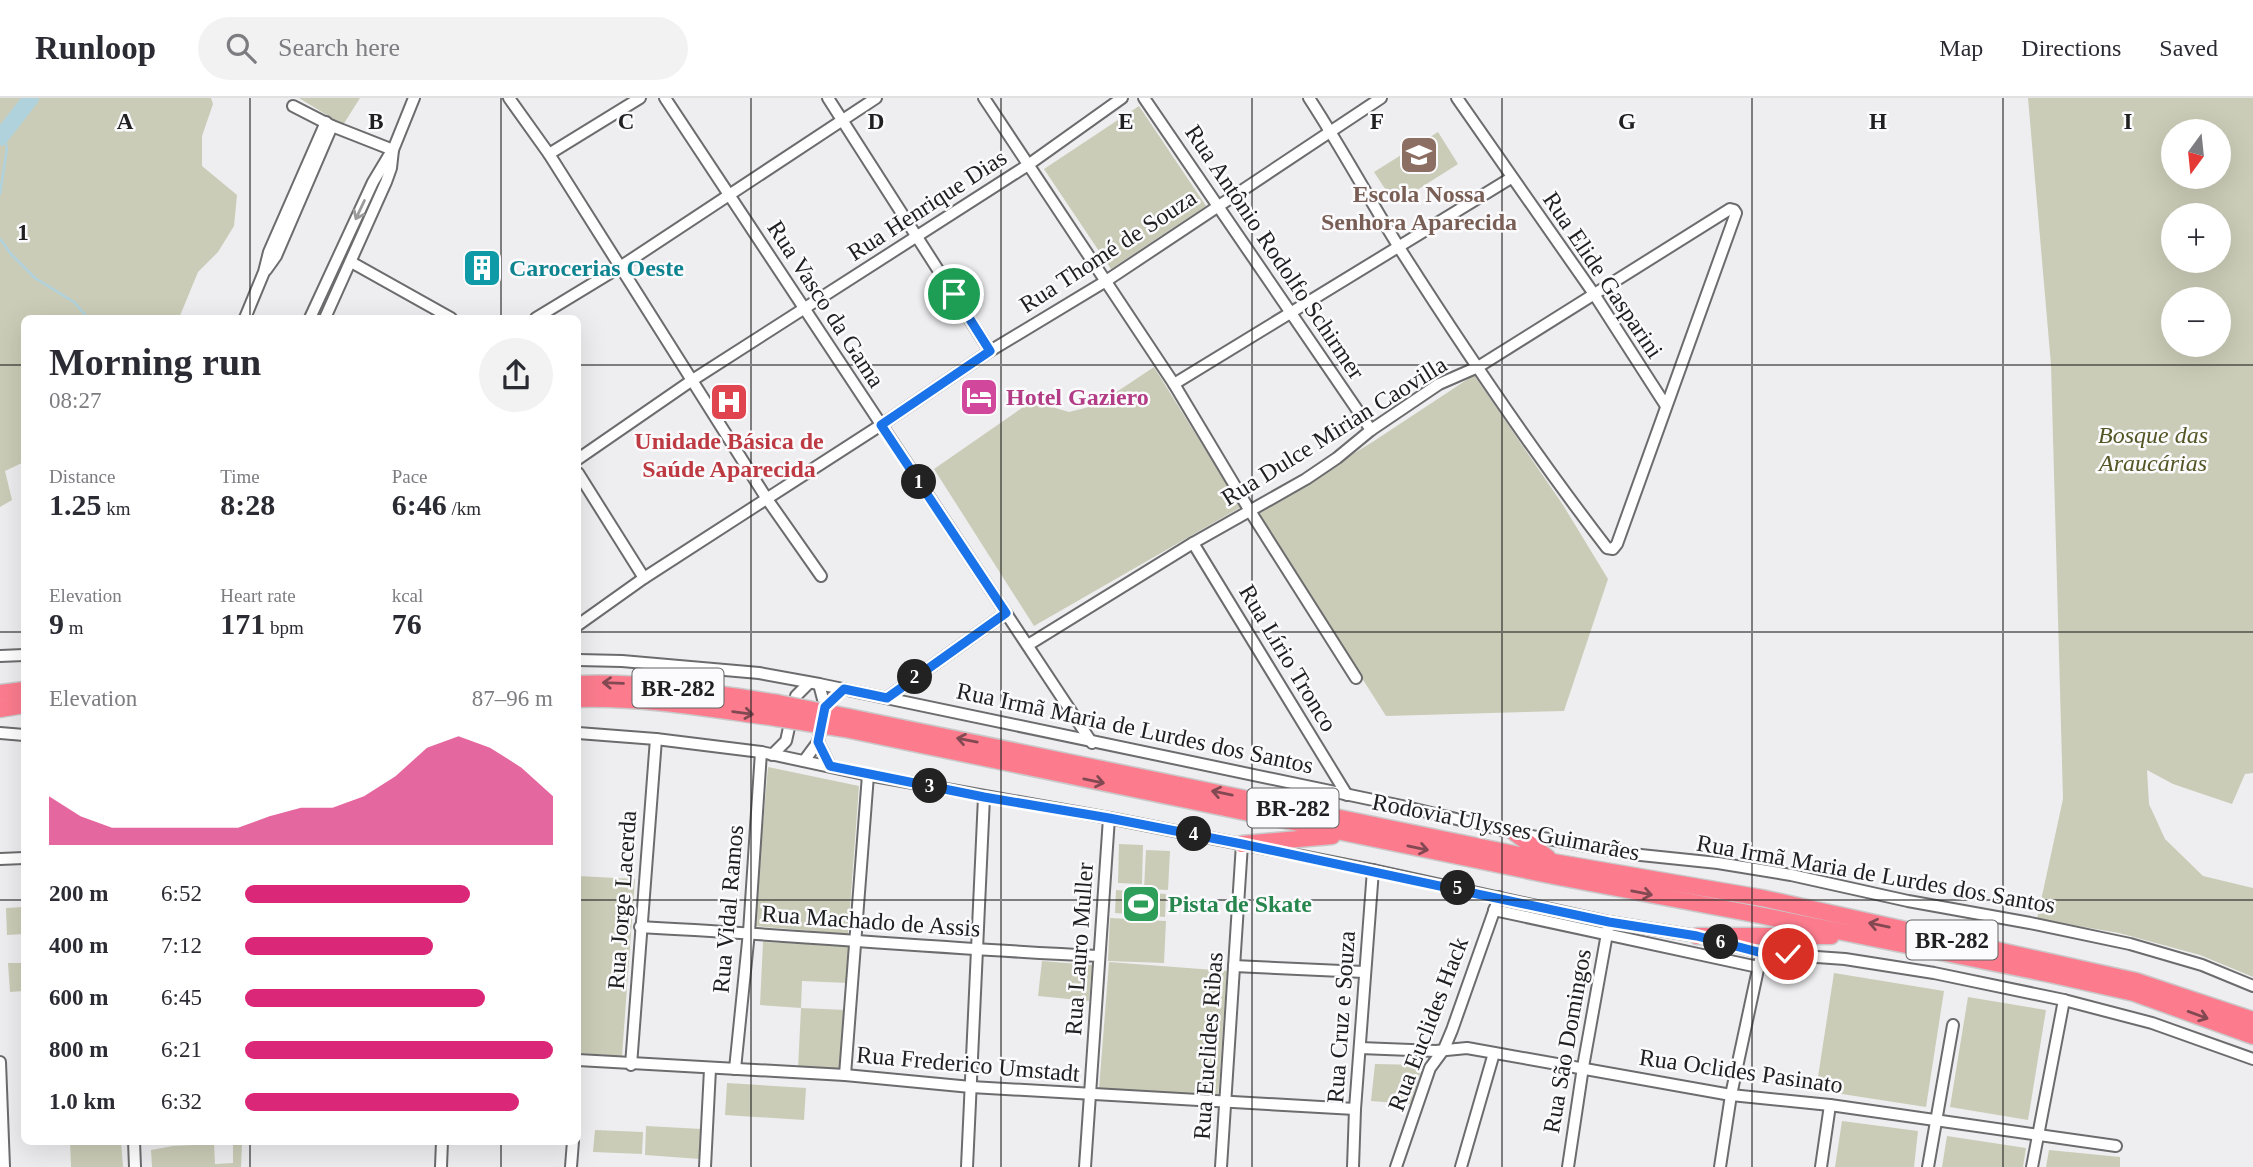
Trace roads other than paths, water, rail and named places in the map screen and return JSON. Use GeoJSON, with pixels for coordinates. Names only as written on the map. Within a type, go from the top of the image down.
{"type":"FeatureCollection","features":[{"type":"Feature","properties":{"kind":"highway","name":"Rodovia Ulysses Guimarães"},"geometry":{"type":"LineString","coordinates":[[581,684],[606,682],[663,685],[777,710],[1553,862],[1762,898],[2146,984],[2253,1020]]}},
{"type":"Feature","properties":{"kind":"highway"},"geometry":{"type":"LineString","coordinates":[[0,693],[21,690]]}},
{"type":"Feature","properties":{"kind":"highway","name":"Rodovia Ulysses Guimarães"},"geometry":{"type":"LineString","coordinates":[[581,699],[777,710]]}},
{"type":"Feature","properties":{"kind":"highway"},"geometry":{"type":"LineString","coordinates":[[0,709],[21,706]]}},
{"type":"Feature","properties":{"kind":"highway","name":"Rodovia Ulysses Guimarães"},"geometry":{"type":"LineString","coordinates":[[847,723],[1352,835],[2134,993],[2253,1036]]}},
{"type":"Feature","properties":{"kind":"highway"},"geometry":{"type":"LineString","coordinates":[[1515,833],[1553,862]]}},
{"type":"Feature","properties":{"kind":"highway"},"geometry":{"type":"LineString","coordinates":[[1242,844],[1352,835]]}},
{"type":"Feature","properties":{"kind":"highway"},"geometry":{"type":"LineString","coordinates":[[1697,936],[1867,937]]}},
{"type":"Feature","properties":{"kind":"street"},"geometry":{"type":"LineString","coordinates":[[326,315],[386,182],[393,150],[414,98]]}},
{"type":"Feature","properties":{"kind":"street"},"geometry":{"type":"LineString","coordinates":[[509,98],[549,154],[767,499],[821,576]]}},
{"type":"Feature","properties":{"kind":"street"},"geometry":{"type":"LineString","coordinates":[[549,154],[640,98]]}},
{"type":"Feature","properties":{"kind":"street","name":"Rua Vasco da Gama"},"geometry":{"type":"LineString","coordinates":[[664,98],[1092,743]]}},
{"type":"Feature","properties":{"kind":"street"},"geometry":{"type":"LineString","coordinates":[[828,98],[990,351]]}},
{"type":"Feature","properties":{"kind":"street"},"geometry":{"type":"LineString","coordinates":[[541,315],[620,267],[876,98]]}},
{"type":"Feature","properties":{"kind":"street"},"geometry":{"type":"LineString","coordinates":[[984,98],[1174,384],[1356,678]]}},
{"type":"Feature","properties":{"kind":"street","name":"Rua Henrique Dias"},"geometry":{"type":"LineString","coordinates":[[581,458],[691,382],[1028,165],[1122,98]]}},
{"type":"Feature","properties":{"kind":"street","name":"Rua Antônio Rodolfo Schirmer"},"geometry":{"type":"LineString","coordinates":[[1144,98],[1371,430]]}},
{"type":"Feature","properties":{"kind":"street"},"geometry":{"type":"LineString","coordinates":[[1309,98],[1399,247],[1478,367],[1568,498],[1606,548],[1613,549],[1617,544],[1666,406]]}},
{"type":"Feature","properties":{"kind":"street","name":"Rua Thomé de Souza"},"geometry":{"type":"LineString","coordinates":[[581,623],[644,578],[990,351],[1106,281],[1381,98]]}},
{"type":"Feature","properties":{"kind":"street","name":"Rua Elide Gasparini"},"geometry":{"type":"LineString","coordinates":[[1457,98],[1594,294],[1666,406]]}},
{"type":"Feature","properties":{"kind":"street"},"geometry":{"type":"LineString","coordinates":[[293,106],[393,150]]}},
{"type":"Feature","properties":{"kind":"street"},"geometry":{"type":"LineString","coordinates":[[246,315],[269,252],[329,124]]}},
{"type":"Feature","properties":{"kind":"street"},"geometry":{"type":"LineString","coordinates":[[311,315],[373,182],[393,150]]}},
{"type":"Feature","properties":{"kind":"street"},"geometry":{"type":"LineString","coordinates":[[1174,384],[1511,178]]}},
{"type":"Feature","properties":{"kind":"street","name":"Rua Dulce Mirian Caovilla"},"geometry":{"type":"LineString","coordinates":[[1028,645],[1193,543],[1306,479],[1439,384],[1478,367],[1730,209],[1734,210],[1736,213],[1666,406]]}},
{"type":"Feature","properties":{"kind":"street"},"geometry":{"type":"LineString","coordinates":[[351,262],[446,315]]}},
{"type":"Feature","properties":{"kind":"street"},"geometry":{"type":"LineString","coordinates":[[581,477],[644,578]]}},
{"type":"Feature","properties":{"kind":"street","name":"Rua Lírio Tronco"},"geometry":{"type":"LineString","coordinates":[[1193,543],[1347,795]]}},
{"type":"Feature","properties":{"kind":"street"},"geometry":{"type":"LineString","coordinates":[[887,698],[1006,613]]}},
{"type":"Feature","properties":{"kind":"street"},"geometry":{"type":"LineString","coordinates":[[0,656],[21,655]]}},
{"type":"Feature","properties":{"kind":"street","name":"Rua Irmã Maria de Lurdes dos Santos"},"geometry":{"type":"LineString","coordinates":[[581,660],[759,673],[844,689],[1515,833],[1631,854],[1718,863],[1791,875],[1908,901],[2029,922],[2130,944],[2202,965],[2253,986]]}},
{"type":"Feature","properties":{"kind":"street"},"geometry":{"type":"LineString","coordinates":[[767,753],[786,741],[796,695],[786,678]]}},
{"type":"Feature","properties":{"kind":"street"},"geometry":{"type":"LineString","coordinates":[[796,695],[814,684],[825,707]]}},
{"type":"Feature","properties":{"kind":"street"},"geometry":{"type":"LineString","coordinates":[[799,760],[818,742],[825,707],[844,689]]}},
{"type":"Feature","properties":{"kind":"street"},"geometry":{"type":"LineString","coordinates":[[0,733],[21,735]]}},
{"type":"Feature","properties":{"kind":"street"},"geometry":{"type":"LineString","coordinates":[[581,733],[656,739],[767,753],[868,775],[1109,818],[1373,870],[1609,922],[1697,936],[1762,953],[1845,959],[1934,973],[2064,1000],[2152,1023],[2253,1059]]}},
{"type":"Feature","properties":{"kind":"street","name":"Rua Jorge Lacerda"},"geometry":{"type":"LineString","coordinates":[[631,1065],[656,739]]}},
{"type":"Feature","properties":{"kind":"street"},"geometry":{"type":"LineString","coordinates":[[786,741],[799,760]]}},
{"type":"Feature","properties":{"kind":"street"},"geometry":{"type":"LineString","coordinates":[[818,742],[830,766]]}},
{"type":"Feature","properties":{"kind":"street","name":"Rua Vidal Ramos"},"geometry":{"type":"LineString","coordinates":[[735,1069],[767,753]]}},
{"type":"Feature","properties":{"kind":"street"},"geometry":{"type":"LineString","coordinates":[[845,1075],[868,775]]}},
{"type":"Feature","properties":{"kind":"street"},"geometry":{"type":"LineString","coordinates":[[967,1167],[984,797]]}},
{"type":"Feature","properties":{"kind":"street","name":"Rua Lauro Muller"},"geometry":{"type":"LineString","coordinates":[[1085,1167],[1109,818]]}},
{"type":"Feature","properties":{"kind":"street","name":"Rua Euclides Ribas"},"geometry":{"type":"LineString","coordinates":[[1221,1167],[1242,844]]}},
{"type":"Feature","properties":{"kind":"street"},"geometry":{"type":"LineString","coordinates":[[0,859],[21,858]]}},
{"type":"Feature","properties":{"kind":"street","name":"Rua Cruz e Souza"},"geometry":{"type":"LineString","coordinates":[[1353,1167],[1364,972],[1373,870]]}},
{"type":"Feature","properties":{"kind":"street","name":"Rua Euclides Hack"},"geometry":{"type":"LineString","coordinates":[[1396,1167],[1430,1069],[1444,1049],[1499,897]]}},
{"type":"Feature","properties":{"kind":"street"},"geometry":{"type":"LineString","coordinates":[[1494,910],[1758,967]]}},
{"type":"Feature","properties":{"kind":"street","name":"Rua São Domingos"},"geometry":{"type":"LineString","coordinates":[[1567,1167],[1609,922]]}},
{"type":"Feature","properties":{"kind":"street","name":"Rua Machado de Assis"},"geometry":{"type":"LineString","coordinates":[[640,927],[1099,956]]}},
{"type":"Feature","properties":{"kind":"street"},"geometry":{"type":"LineString","coordinates":[[1720,1167],[1731,1095],[1762,953]]}},
{"type":"Feature","properties":{"kind":"street"},"geometry":{"type":"LineString","coordinates":[[1234,966],[1364,972]]}},
{"type":"Feature","properties":{"kind":"street"},"geometry":{"type":"LineString","coordinates":[[2032,1167],[2064,1000]]}},
{"type":"Feature","properties":{"kind":"street"},"geometry":{"type":"LineString","coordinates":[[1928,1167],[1953,1025]]}},
{"type":"Feature","properties":{"kind":"street","name":"Rua Oclides Pasinato"},"geometry":{"type":"LineString","coordinates":[[1360,1048],[1436,1051],[1467,1048],[1731,1095],[1936,1119],[2116,1146]]}},
{"type":"Feature","properties":{"kind":"street"},"geometry":{"type":"LineString","coordinates":[[1461,1167],[1494,1053]]}},
{"type":"Feature","properties":{"kind":"street","name":"Rua Frederico Umstadt"},"geometry":{"type":"LineString","coordinates":[[581,1060],[845,1075],[971,1087],[1355,1109]]}},
{"type":"Feature","properties":{"kind":"street"},"geometry":{"type":"LineString","coordinates":[[0,1062],[4,1167]]}},
{"type":"Feature","properties":{"kind":"street"},"geometry":{"type":"LineString","coordinates":[[705,1167],[710,1069]]}},
{"type":"Feature","properties":{"kind":"street"},"geometry":{"type":"LineString","coordinates":[[1821,1167],[1830,1105]]}},
{"type":"Feature","properties":{"kind":"street"},"geometry":{"type":"LineString","coordinates":[[134,1145],[135,1167]]}},
{"type":"Feature","properties":{"kind":"street"},"geometry":{"type":"LineString","coordinates":[[441,1167],[442,1145]]}},
{"type":"Feature","properties":{"kind":"street"},"geometry":{"type":"LineString","coordinates":[[571,1167],[573,1145]]}},
{"type":"Feature","properties":{"kind":"waterway"},"geometry":{"type":"LineString","coordinates":[[0,138],[31,98]]}},
{"type":"Feature","properties":{"kind":"waterway"},"geometry":{"type":"LineString","coordinates":[[0,194],[7,148],[3,134]]}},
{"type":"Feature","properties":{"kind":"waterway"},"geometry":{"type":"LineString","coordinates":[[0,239],[35,278],[74,302],[85,315]]}},
{"type":"Feature","properties":{"kind":"place","name":"Escola Nossa Senhora Aparecida"},"geometry":{"type":"Point","coordinates":[1419,155]}},
{"type":"Feature","properties":{"kind":"place","name":"Carocerias Oeste"},"geometry":{"type":"Point","coordinates":[482,268]}},
{"type":"Feature","properties":{"kind":"place","name":"Hotel Gaziero"},"geometry":{"type":"Point","coordinates":[979,397]}},
{"type":"Feature","properties":{"kind":"place","name":"Unidade Básica de Saúde Aparecida"},"geometry":{"type":"Point","coordinates":[729,402]}},
{"type":"Feature","properties":{"kind":"place","name":"Pista de Skate"},"geometry":{"type":"Point","coordinates":[1141,904]}},
{"type":"Feature","properties":{"kind":"park label","name":"Bosque das Araucárias"},"geometry":{"type":"Point","coordinates":[2153,449]}}]}
